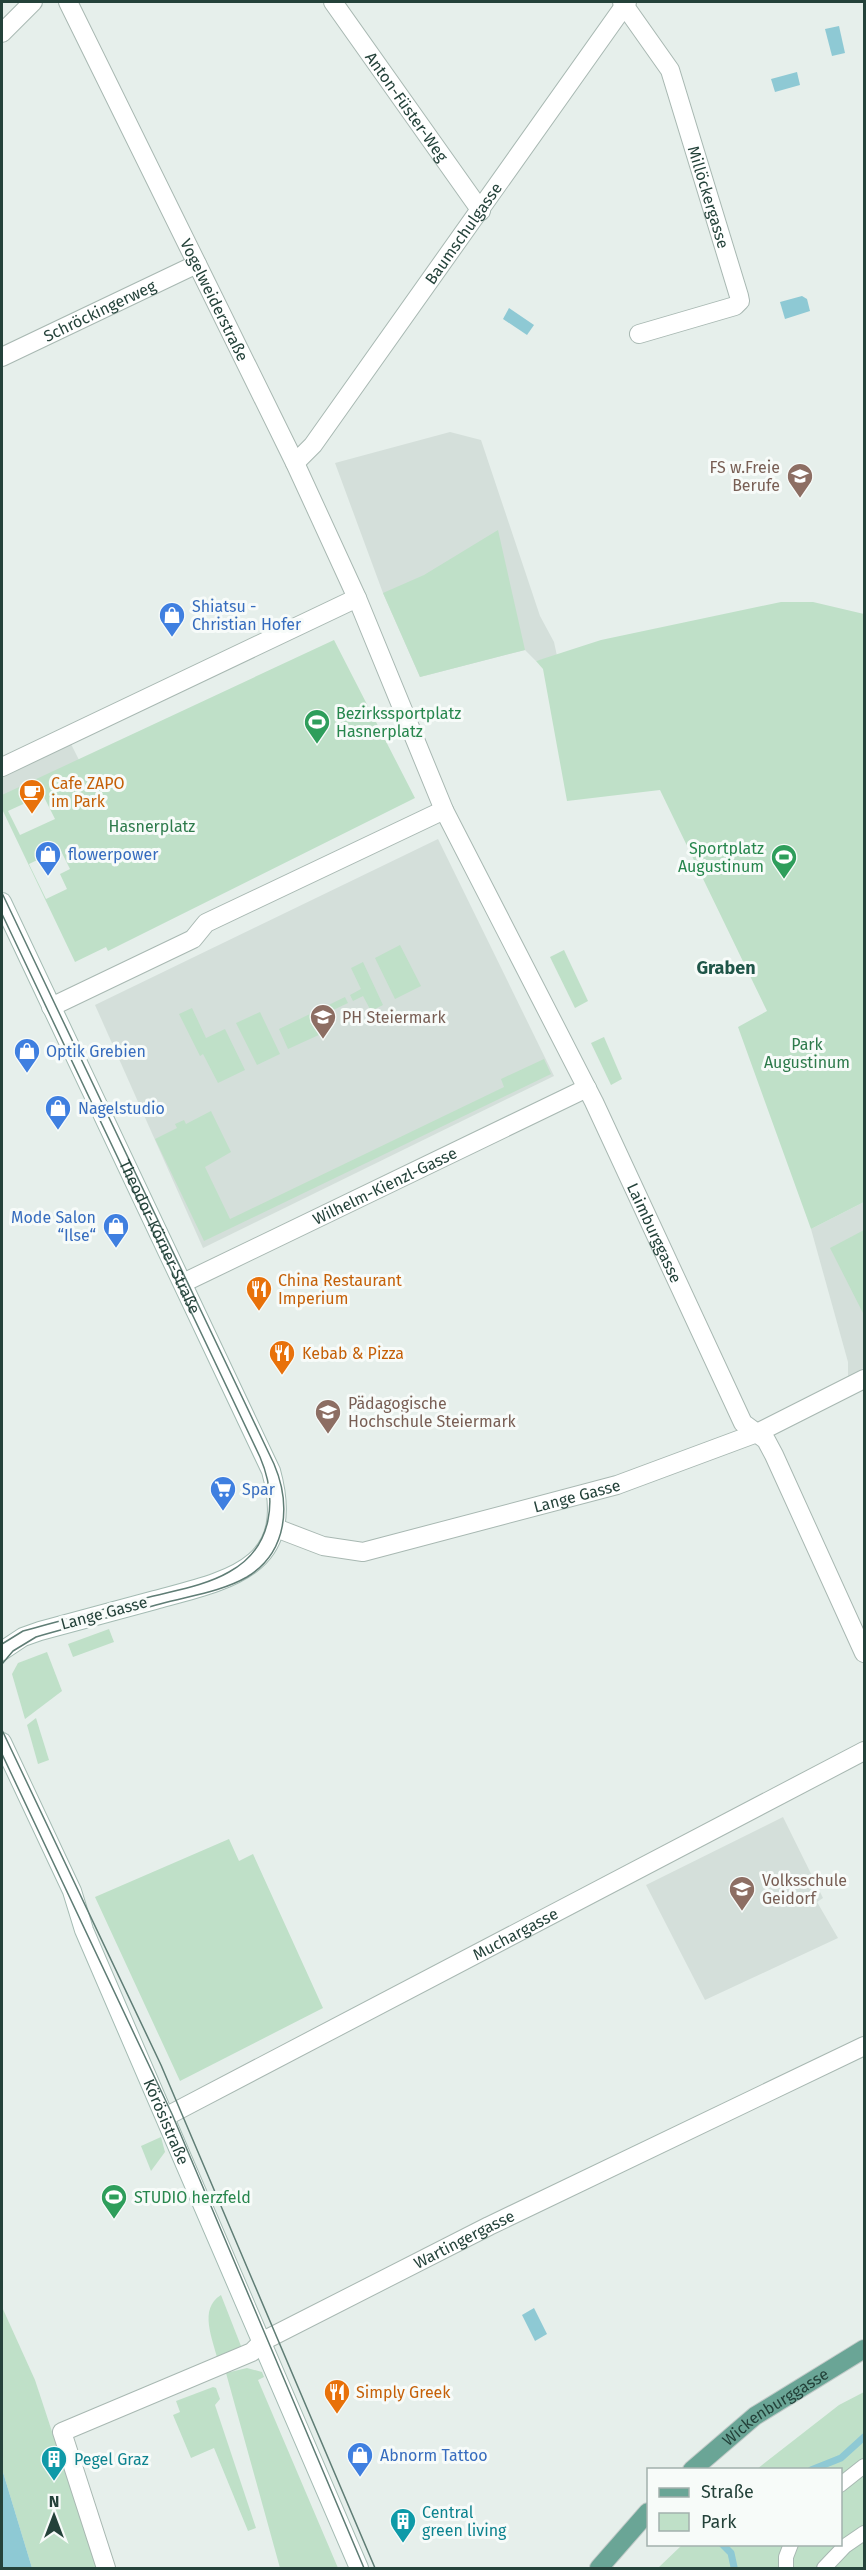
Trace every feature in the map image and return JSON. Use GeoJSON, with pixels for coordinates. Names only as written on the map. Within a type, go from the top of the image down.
{"type":"FeatureCollection","features":[{"type":"Feature","properties":{"kind":"main road","name":"Wickenburggasse"},"geometry":{"type":"LineString","coordinates":[[693,2468],[755,2416],[864,2349]]}},
{"type":"Feature","properties":{"kind":"main road"},"geometry":{"type":"LineString","coordinates":[[599,2568],[647,2513]]}},
{"type":"Feature","properties":{"kind":"street"},"geometry":{"type":"LineString","coordinates":[[2,33],[33,2]]}},
{"type":"Feature","properties":{"kind":"street","name":"Vogelweiderstraße"},"geometry":{"type":"LineString","coordinates":[[68,2],[296,464],[357,598]]}},
{"type":"Feature","properties":{"kind":"street","name":"Anton-Füster-Weg"},"geometry":{"type":"LineString","coordinates":[[333,2],[481,211]]}},
{"type":"Feature","properties":{"kind":"street","name":"Baumschulgasse"},"geometry":{"type":"LineString","coordinates":[[296,464],[313,446],[481,211],[625,2]]}},
{"type":"Feature","properties":{"kind":"street","name":"Millöckergasse"},"geometry":{"type":"LineString","coordinates":[[625,2],[670,70],[740,296],[740,301],[735,306],[639,334]]}},
{"type":"Feature","properties":{"kind":"street","name":"Schröckingerweg"},"geometry":{"type":"LineString","coordinates":[[2,357],[197,264]]}},
{"type":"Feature","properties":{"kind":"street"},"geometry":{"type":"LineString","coordinates":[[2,767],[357,598],[444,810],[206,923],[193,939],[51,1007]]}},
{"type":"Feature","properties":{"kind":"street","name":"Laimburggasse"},"geometry":{"type":"LineString","coordinates":[[444,810],[587,1088],[743,1423],[766,1440],[774,1455],[864,1653]]}},
{"type":"Feature","properties":{"kind":"street","name":"Theodor-Körner-Straße"},"geometry":{"type":"LineString","coordinates":[[2,902],[271,1471],[278,1508],[276,1528]]}},
{"type":"Feature","properties":{"kind":"street","name":"Wilhelm-Kienzl-Gasse"},"geometry":{"type":"LineString","coordinates":[[183,1283],[587,1088]]}},
{"type":"Feature","properties":{"kind":"street","name":"Lange Gasse"},"geometry":{"type":"LineString","coordinates":[[2,1651],[23,1636],[214,1584],[243,1571],[269,1544],[276,1528],[323,1546],[363,1552],[617,1485],[757,1433],[864,1380]]}},
{"type":"Feature","properties":{"kind":"street","name":"Körösistraße"},"geometry":{"type":"LineString","coordinates":[[2,1742],[72,1891],[84,1930],[167,2116],[359,2568]]}},
{"type":"Feature","properties":{"kind":"street","name":"Muchargasse"},"geometry":{"type":"LineString","coordinates":[[167,2116],[864,1751]]}},
{"type":"Feature","properties":{"kind":"street","name":"Wartingergasse"},"geometry":{"type":"LineString","coordinates":[[106,2568],[62,2432],[252,2352],[262,2341],[489,2226],[864,2046]]}},
{"type":"Feature","properties":{"kind":"street"},"geometry":{"type":"LineString","coordinates":[[842,2483],[864,2466]]}},
{"type":"Feature","properties":{"kind":"street"},"geometry":{"type":"LineString","coordinates":[[824,2568],[845,2546],[864,2532]]}},
{"type":"Feature","properties":{"kind":"street"},"geometry":{"type":"LineString","coordinates":[[786,2568],[786,2557],[790,2546]]}},
{"type":"Feature","properties":{"kind":"shaded area"},"geometry":{"type":"Polygon","coordinates":[[[450,432],[481,440],[540,616],[554,642],[557,656],[536,661],[525,650],[420,677],[383,593],[335,463],[450,432]]]}},
{"type":"Feature","properties":{"kind":"shaded area"},"geometry":{"type":"Polygon","coordinates":[[[71,744],[84,770],[2,801],[2,777],[71,744]]]}},
{"type":"Feature","properties":{"kind":"shaded area","name":"PH Steiermark"},"geometry":{"type":"Polygon","coordinates":[[[438,839],[554,1076],[203,1248],[95,1005],[438,839]]]}},
{"type":"Feature","properties":{"kind":"shaded area"},"geometry":{"type":"Polygon","coordinates":[[[864,1202],[864,1368],[848,1376],[848,1362],[811,1229],[864,1202]]]}},
{"type":"Feature","properties":{"kind":"shaded area","name":"Volksschule Geidorf"},"geometry":{"type":"Polygon","coordinates":[[[783,1817],[823,1898],[817,1902],[838,1938],[705,2000],[646,1885],[783,1817]]]}},
{"type":"Feature","properties":{"kind":"green space"},"geometry":{"type":"Polygon","coordinates":[[[498,530],[525,650],[420,677],[383,593],[424,575],[498,530]]]}},
{"type":"Feature","properties":{"kind":"green space","name":"Sportplatz Augustinum"},"geometry":{"type":"Polygon","coordinates":[[[781,602],[813,602],[864,614],[864,1202],[811,1229],[738,1027],[767,1011],[660,790],[567,801],[543,669],[536,661],[601,640],[781,602]]]}},
{"type":"Feature","properties":{"kind":"green space","name":"Hasnerplatz"},"geometry":{"type":"Polygon","coordinates":[[[334,640],[415,798],[108,951],[106,947],[75,962],[2,809],[2,795],[334,640]],[[43,795],[8,811],[20,835],[55,819],[43,795]],[[60,849],[29,864],[46,899],[67,889],[60,874],[70,869],[60,849]]]}},
{"type":"Feature","properties":{"kind":"green space"},"geometry":{"type":"Polygon","coordinates":[[[400,945],[421,986],[395,999],[375,958],[400,945]]]}},
{"type":"Feature","properties":{"kind":"green space"},"geometry":{"type":"Polygon","coordinates":[[[564,950],[588,1001],[575,1008],[550,957],[564,950]]]}},
{"type":"Feature","properties":{"kind":"green space"},"geometry":{"type":"Polygon","coordinates":[[[363,962],[383,1005],[371,1011],[363,996],[353,1001],[350,995],[361,989],[351,968],[363,962]]]}},
{"type":"Feature","properties":{"kind":"green space"},"geometry":{"type":"Polygon","coordinates":[[[345,997],[348,1003],[312,1020],[318,1032],[331,1026],[332,1029],[288,1049],[279,1029],[345,997]]]}},
{"type":"Feature","properties":{"kind":"green space"},"geometry":{"type":"Polygon","coordinates":[[[192,1008],[206,1038],[225,1029],[245,1070],[218,1083],[203,1054],[200,1056],[179,1014],[192,1008]]]}},
{"type":"Feature","properties":{"kind":"green space"},"geometry":{"type":"Polygon","coordinates":[[[260,1012],[280,1054],[257,1065],[236,1023],[260,1012]]]}},
{"type":"Feature","properties":{"kind":"green space"},"geometry":{"type":"Polygon","coordinates":[[[604,1037],[622,1079],[611,1085],[591,1043],[604,1037]]]}},
{"type":"Feature","properties":{"kind":"green space"},"geometry":{"type":"Polygon","coordinates":[[[544,1059],[551,1074],[204,1241],[155,1139],[177,1128],[175,1124],[184,1120],[186,1124],[211,1111],[231,1152],[205,1167],[230,1219],[504,1087],[501,1079],[544,1059]]]}},
{"type":"Feature","properties":{"kind":"green space"},"geometry":{"type":"Polygon","coordinates":[[[864,1230],[864,1315],[830,1248],[864,1230]]]}},
{"type":"Feature","properties":{"kind":"green space"},"geometry":{"type":"Polygon","coordinates":[[[109,1629],[114,1642],[73,1657],[68,1644],[109,1629]]]}},
{"type":"Feature","properties":{"kind":"green space"},"geometry":{"type":"Polygon","coordinates":[[[47,1652],[62,1691],[25,1719],[12,1674],[18,1663],[47,1652]]]}},
{"type":"Feature","properties":{"kind":"green space"},"geometry":{"type":"Polygon","coordinates":[[[36,1718],[49,1760],[38,1764],[27,1725],[36,1718]]]}},
{"type":"Feature","properties":{"kind":"green space"},"geometry":{"type":"Polygon","coordinates":[[[229,1839],[239,1861],[253,1854],[323,2008],[180,2081],[95,1897],[229,1839]]]}},
{"type":"Feature","properties":{"kind":"green space"},"geometry":{"type":"Polygon","coordinates":[[[161,2137],[165,2152],[151,2171],[141,2146],[161,2137]]]}},
{"type":"Feature","properties":{"kind":"green space"},"geometry":{"type":"Polygon","coordinates":[[[221,2295],[241,2346],[240,2350],[218,2361],[209,2316],[214,2301],[221,2295]]]}},
{"type":"Feature","properties":{"kind":"green space"},"geometry":{"type":"Polygon","coordinates":[[[2,2307],[35,2380],[97,2568],[32,2568],[2,2469],[2,2307]]]}},
{"type":"Feature","properties":{"kind":"green space"},"geometry":{"type":"Polygon","coordinates":[[[247,2368],[262,2372],[264,2377],[258,2380],[338,2568],[280,2568],[226,2373],[247,2368]]]}},
{"type":"Feature","properties":{"kind":"green space"},"geometry":{"type":"Polygon","coordinates":[[[213,2387],[216,2388],[220,2399],[215,2405],[256,2528],[248,2531],[214,2448],[191,2458],[173,2415],[180,2412],[176,2401],[213,2387]]]}},
{"type":"Feature","properties":{"kind":"green space"},"geometry":{"type":"Polygon","coordinates":[[[864,2392],[864,2568],[658,2568],[681,2546],[842,2546],[842,2468],[758,2468],[839,2405],[864,2392]]]}},
{"type":"Feature","properties":{"kind":"water"},"geometry":{"type":"Polygon","coordinates":[[[839,26],[845,53],[832,56],[825,29],[839,26]]]}},
{"type":"Feature","properties":{"kind":"water"},"geometry":{"type":"Polygon","coordinates":[[[797,72],[800,85],[775,92],[771,79],[797,72]]]}},
{"type":"Feature","properties":{"kind":"water"},"geometry":{"type":"Polygon","coordinates":[[[802,296],[807,299],[810,311],[785,319],[780,302],[802,296]]]}},
{"type":"Feature","properties":{"kind":"water"},"geometry":{"type":"Polygon","coordinates":[[[509,308],[534,325],[527,335],[503,319],[509,308]]]}},
{"type":"Feature","properties":{"kind":"water"},"geometry":{"type":"Polygon","coordinates":[[[534,2308],[547,2334],[535,2341],[522,2315],[534,2308]]]}},
{"type":"Feature","properties":{"kind":"water"},"geometry":{"type":"Polygon","coordinates":[[[2,2469],[32,2568],[2,2568],[2,2469]]]}},
{"type":"Feature","properties":{"kind":"waterway"},"geometry":{"type":"LineString","coordinates":[[816,2468],[841,2458],[864,2437]]}},
{"type":"Feature","properties":{"kind":"waterway"},"geometry":{"type":"LineString","coordinates":[[724,2546],[731,2553],[734,2567]]}},
{"type":"Feature","properties":{"kind":"tram line"},"geometry":{"type":"LineString","coordinates":[[2,893],[274,1464],[283,1495],[284,1511],[278,1541],[271,1554],[261,1567],[247,1577],[215,1590],[36,1637],[13,1651],[2,1664]]}},
{"type":"Feature","properties":{"kind":"tram line"},"geometry":{"type":"LineString","coordinates":[[2,914],[260,1457],[266,1473],[270,1506],[263,1536],[255,1550],[244,1562],[229,1572],[197,1585],[23,1631],[2,1644]]}},
{"type":"Feature","properties":{"kind":"tram line"},"geometry":{"type":"LineString","coordinates":[[2,1730],[161,2065],[375,2568]]}},
{"type":"Feature","properties":{"kind":"tram line"},"geometry":{"type":"LineString","coordinates":[[2,1754],[172,2114],[364,2568]]}},
{"type":"Feature","properties":{"kind":"place","name":"FS w.Freie Berufe"},"geometry":{"type":"Point","coordinates":[800,499]}},
{"type":"Feature","properties":{"kind":"place","name":"Shiatsu - Christian Hofer"},"geometry":{"type":"Point","coordinates":[172,638]}},
{"type":"Feature","properties":{"kind":"place","name":"Bezirkssportplatz Hasnerplatz"},"geometry":{"type":"Point","coordinates":[317,745]}},
{"type":"Feature","properties":{"kind":"place","name":"Cafe ZAPO im Park"},"geometry":{"type":"Point","coordinates":[32,815]}},
{"type":"Feature","properties":{"kind":"place","name":"flowerpower"},"geometry":{"type":"Point","coordinates":[48,877]}},
{"type":"Feature","properties":{"kind":"place","name":"Sportplatz Augustinum"},"geometry":{"type":"Point","coordinates":[784,880]}},
{"type":"Feature","properties":{"kind":"place","name":"PH Steiermark"},"geometry":{"type":"Point","coordinates":[323,1040]}},
{"type":"Feature","properties":{"kind":"place","name":"Optik Grebien"},"geometry":{"type":"Point","coordinates":[27,1074]}},
{"type":"Feature","properties":{"kind":"place","name":"Nagelstudio"},"geometry":{"type":"Point","coordinates":[58,1131]}},
{"type":"Feature","properties":{"kind":"place","name":"Mode Salon “Ilse“"},"geometry":{"type":"Point","coordinates":[116,1249]}},
{"type":"Feature","properties":{"kind":"place","name":"China Restaurant Imperium"},"geometry":{"type":"Point","coordinates":[259,1312]}},
{"type":"Feature","properties":{"kind":"place","name":"Kebab & Pizza"},"geometry":{"type":"Point","coordinates":[282,1376]}},
{"type":"Feature","properties":{"kind":"place","name":"Pädagogische Hochschule Steiermark"},"geometry":{"type":"Point","coordinates":[328,1435]}},
{"type":"Feature","properties":{"kind":"place","name":"Spar"},"geometry":{"type":"Point","coordinates":[223,1512]}},
{"type":"Feature","properties":{"kind":"place","name":"Volksschule Geidorf"},"geometry":{"type":"Point","coordinates":[742,1912]}},
{"type":"Feature","properties":{"kind":"place","name":"STUDIO herzfeld"},"geometry":{"type":"Point","coordinates":[114,2220]}},
{"type":"Feature","properties":{"kind":"place","name":"Simply Greek"},"geometry":{"type":"Point","coordinates":[337,2415]}},
{"type":"Feature","properties":{"kind":"place","name":"Abnorm Tattoo"},"geometry":{"type":"Point","coordinates":[360,2478]}},
{"type":"Feature","properties":{"kind":"place","name":"Pegel Graz"},"geometry":{"type":"Point","coordinates":[54,2482]}},
{"type":"Feature","properties":{"kind":"place","name":"Central green living"},"geometry":{"type":"Point","coordinates":[403,2544]}},
{"type":"Feature","properties":{"kind":"district","name":"Graben"},"geometry":{"type":"Point","coordinates":[726,968]}},
{"type":"Feature","properties":{"kind":"park label","name":"Park Augustinum"},"geometry":{"type":"Point","coordinates":[807,1053]}}]}
